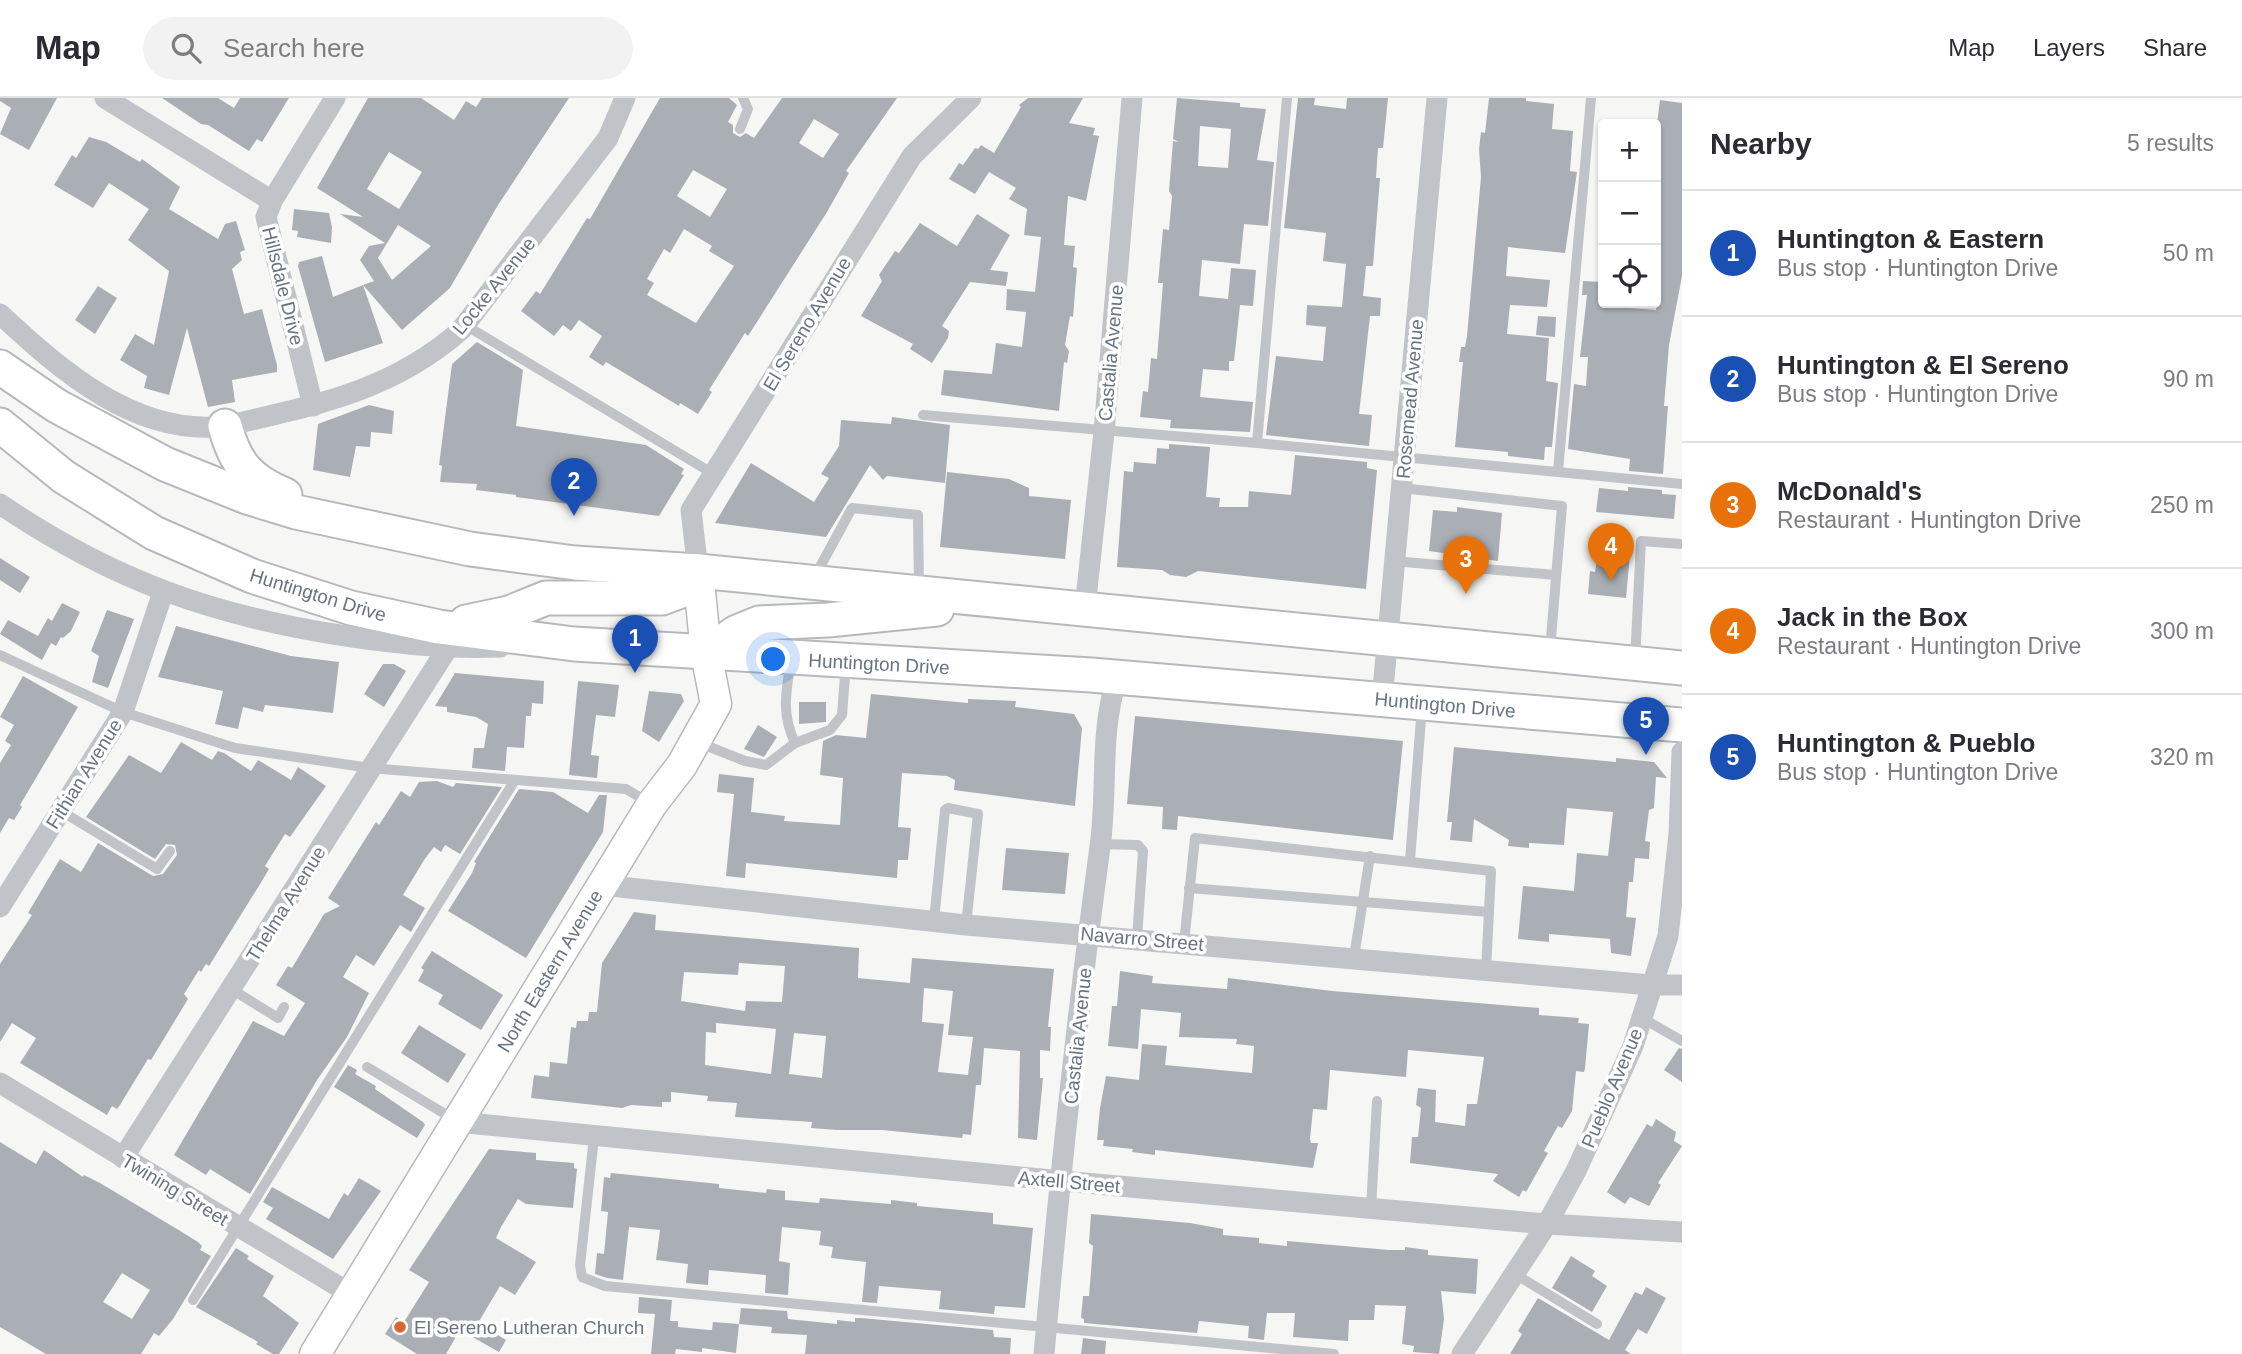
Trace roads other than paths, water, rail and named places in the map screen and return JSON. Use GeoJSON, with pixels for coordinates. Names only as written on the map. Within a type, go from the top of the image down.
{"type":"FeatureCollection","features":[{"type":"Feature","properties":{"kind":"main road"},"geometry":{"type":"LineString","coordinates":[[0,367],[57,406],[165,464],[247,497],[358,526],[470,549],[575,563],[698,571],[1682,668]]}},
{"type":"Feature","properties":{"kind":"main road","name":"Huntington Drive"},"geometry":{"type":"LineString","coordinates":[[0,425],[64,477],[154,533],[252,576],[443,638],[574,643],[1118,678],[1682,725]]}},
{"type":"Feature","properties":{"kind":"main road"},"geometry":{"type":"LineString","coordinates":[[225,426],[232,453],[243,468],[270,489],[358,526]]}},
{"type":"Feature","properties":{"kind":"main road"},"geometry":{"type":"LineString","coordinates":[[443,638],[546,598],[662,598],[686,589],[698,571]]}},
{"type":"Feature","properties":{"kind":"main road","name":"North Eastern Avenue"},"geometry":{"type":"LineString","coordinates":[[321,1352],[351,1294],[652,804],[697,742],[716,704],[706,653],[698,571]]}},
{"type":"Feature","properties":{"kind":"main road"},"geometry":{"type":"LineString","coordinates":[[706,653],[737,632],[759,623],[828,620],[1012,601]]}},
{"type":"Feature","properties":{"kind":"street"},"geometry":{"type":"LineString","coordinates":[[105,98],[272,201]]}},
{"type":"Feature","properties":{"kind":"street","name":"Hillsdale Drive"},"geometry":{"type":"LineString","coordinates":[[313,406],[266,217],[272,201],[335,98]]}},
{"type":"Feature","properties":{"kind":"street","name":"Locke Avenue"},"geometry":{"type":"LineString","coordinates":[[0,314],[49,360],[140,414],[184,426],[225,426],[355,394],[434,354],[465,325],[608,138],[625,98]]}},
{"type":"Feature","properties":{"kind":"street","name":"Castalia Avenue"},"geometry":{"type":"LineString","coordinates":[[1085,608],[1104,432],[1132,98]]}},
{"type":"Feature","properties":{"kind":"street","name":"Rosemead Avenue"},"geometry":{"type":"LineString","coordinates":[[1382,700],[1437,98]]}},
{"type":"Feature","properties":{"kind":"street","name":"El Sereno Avenue"},"geometry":{"type":"LineString","coordinates":[[698,571],[691,510],[912,156],[963,100]]}},
{"type":"Feature","properties":{"kind":"street"},"geometry":{"type":"LineString","coordinates":[[0,504],[45,535],[163,592],[270,624],[443,638]]}},
{"type":"Feature","properties":{"kind":"street","name":"Fithian Avenue"},"geometry":{"type":"LineString","coordinates":[[0,906],[124,712],[163,592]]}},
{"type":"Feature","properties":{"kind":"street","name":"Thelma Avenue"},"geometry":{"type":"LineString","coordinates":[[123,1158],[233,990],[370,768],[443,638]]}},
{"type":"Feature","properties":{"kind":"street","name":"Castalia Avenue"},"geometry":{"type":"LineString","coordinates":[[1044,1354],[1100,844],[1107,709],[1118,678]]}},
{"type":"Feature","properties":{"kind":"street","name":"Pueblo Avenue"},"geometry":{"type":"LineString","coordinates":[[1462,1354],[1547,1224],[1633,1046],[1668,936],[1678,890],[1682,752]]}},
{"type":"Feature","properties":{"kind":"street","name":"Navarro Street"},"geometry":{"type":"LineString","coordinates":[[602,885],[967,925],[1651,985],[1682,985]]}},
{"type":"Feature","properties":{"kind":"street","name":"Twining Street"},"geometry":{"type":"LineString","coordinates":[[0,1083],[351,1294]]}},
{"type":"Feature","properties":{"kind":"street","name":"Axtell Street"},"geometry":{"type":"LineString","coordinates":[[457,1122],[1371,1209],[1682,1232]]}},
{"type":"Feature","properties":{"kind":"lane"},"geometry":{"type":"LineString","coordinates":[[740,128],[748,109],[743,98]]}},
{"type":"Feature","properties":{"kind":"lane"},"geometry":{"type":"LineString","coordinates":[[1257,443],[1287,98]]}},
{"type":"Feature","properties":{"kind":"lane"},"geometry":{"type":"LineString","coordinates":[[1558,471],[1591,98]]}},
{"type":"Feature","properties":{"kind":"lane"},"geometry":{"type":"LineString","coordinates":[[465,325],[712,473]]}},
{"type":"Feature","properties":{"kind":"lane"},"geometry":{"type":"LineString","coordinates":[[923,415],[1257,443],[1682,484]]}},
{"type":"Feature","properties":{"kind":"lane"},"geometry":{"type":"LineString","coordinates":[[1402,488],[1562,506],[1550,655]]}},
{"type":"Feature","properties":{"kind":"lane"},"geometry":{"type":"LineString","coordinates":[[812,582],[852,508],[918,515],[919,593]]}},
{"type":"Feature","properties":{"kind":"lane"},"geometry":{"type":"LineString","coordinates":[[1635,663],[1641,541],[1682,544]]}},
{"type":"Feature","properties":{"kind":"lane"},"geometry":{"type":"LineString","coordinates":[[1393,561],[1556,575]]}},
{"type":"Feature","properties":{"kind":"lane"},"geometry":{"type":"LineString","coordinates":[[0,655],[124,712],[235,748],[370,768],[626,789],[652,804]]}},
{"type":"Feature","properties":{"kind":"lane"},"geometry":{"type":"LineString","coordinates":[[792,659],[783,704],[786,724],[795,743]]}},
{"type":"Feature","properties":{"kind":"lane"},"geometry":{"type":"LineString","coordinates":[[697,742],[745,761],[766,765],[795,743],[830,730],[842,715],[846,662]]}},
{"type":"Feature","properties":{"kind":"lane"},"geometry":{"type":"LineString","coordinates":[[1410,860],[1423,704]]}},
{"type":"Feature","properties":{"kind":"lane"},"geometry":{"type":"LineString","coordinates":[[194,1300],[515,780]]}},
{"type":"Feature","properties":{"kind":"lane"},"geometry":{"type":"LineString","coordinates":[[934,921],[945,810],[948,808],[978,814],[967,925]]}},
{"type":"Feature","properties":{"kind":"lane"},"geometry":{"type":"LineString","coordinates":[[61,811],[157,869],[170,851]]}},
{"type":"Feature","properties":{"kind":"lane"},"geometry":{"type":"LineString","coordinates":[[1184,943],[1195,838],[1491,870],[1486,970]]}},
{"type":"Feature","properties":{"kind":"lane"},"geometry":{"type":"LineString","coordinates":[[1100,844],[1138,845],[1143,851],[1137,938]]}},
{"type":"Feature","properties":{"kind":"lane"},"geometry":{"type":"LineString","coordinates":[[1354,957],[1365,903],[1370,856]]}},
{"type":"Feature","properties":{"kind":"lane"},"geometry":{"type":"LineString","coordinates":[[1189,888],[1489,912]]}},
{"type":"Feature","properties":{"kind":"lane"},"geometry":{"type":"LineString","coordinates":[[233,990],[278,1018],[284,1007]]}},
{"type":"Feature","properties":{"kind":"lane"},"geometry":{"type":"LineString","coordinates":[[1642,1018],[1682,1041]]}},
{"type":"Feature","properties":{"kind":"lane"},"geometry":{"type":"LineString","coordinates":[[367,1067],[457,1122]]}},
{"type":"Feature","properties":{"kind":"lane"},"geometry":{"type":"LineString","coordinates":[[1371,1209],[1377,1101]]}},
{"type":"Feature","properties":{"kind":"lane"},"geometry":{"type":"LineString","coordinates":[[594,1137],[580,1265],[582,1277],[605,1286],[1334,1354]]}},
{"type":"Feature","properties":{"kind":"lane"},"geometry":{"type":"LineString","coordinates":[[1515,1274],[1597,1324]]}},
{"type":"Feature","properties":{"kind":"place","name":"Huntington & El Sereno"},"geometry":{"type":"Point","coordinates":[574,516]}},
{"type":"Feature","properties":{"kind":"place","name":"Jack in the Box"},"geometry":{"type":"Point","coordinates":[1611,581]}},
{"type":"Feature","properties":{"kind":"place","name":"McDonald's"},"geometry":{"type":"Point","coordinates":[1466,594]}},
{"type":"Feature","properties":{"kind":"place","name":"Huntington & Eastern"},"geometry":{"type":"Point","coordinates":[635,673]}},
{"type":"Feature","properties":{"kind":"place","name":"Huntington & Pueblo"},"geometry":{"type":"Point","coordinates":[1646,755]}},
{"type":"Feature","properties":{"kind":"place","name":"El Sereno Lutheran Church"},"geometry":{"type":"Point","coordinates":[400,1327]}}]}
